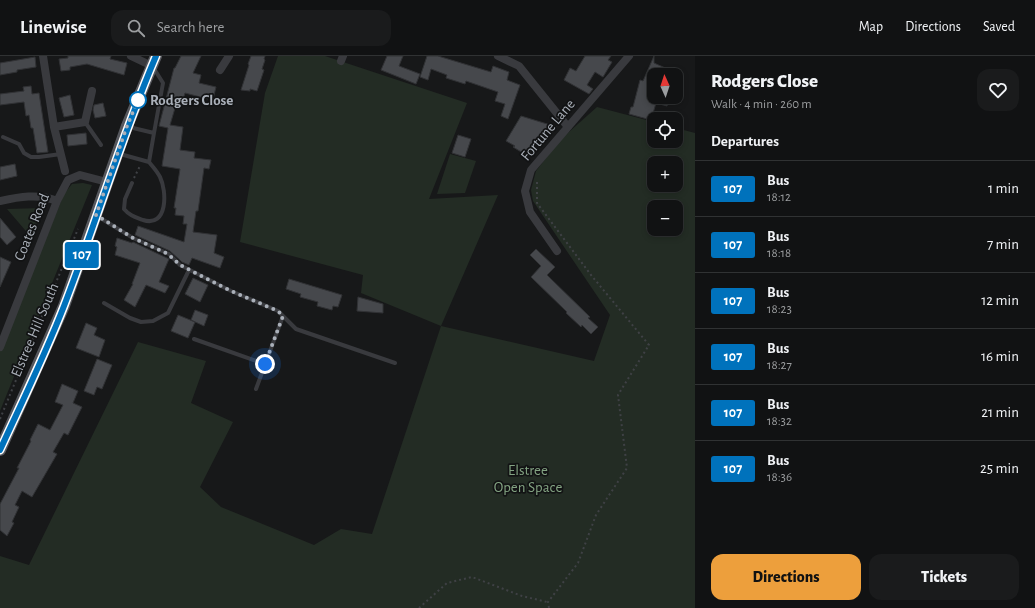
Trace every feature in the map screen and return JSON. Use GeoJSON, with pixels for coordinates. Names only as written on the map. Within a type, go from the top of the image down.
{"type":"FeatureCollection","features":[{"type":"Feature","properties":{"kind":"main road","name":"Elstree Hill South"},"geometry":{"type":"LineString","coordinates":[[0,450],[61,314],[127,126],[154,61]]}},
{"type":"Feature","properties":{"kind":"street"},"geometry":{"type":"LineString","coordinates":[[43,56],[54,127],[65,171]]}},
{"type":"Feature","properties":{"kind":"street"},"geometry":{"type":"LineString","coordinates":[[131,56],[154,61]]}},
{"type":"Feature","properties":{"kind":"street"},"geometry":{"type":"LineString","coordinates":[[220,70],[229,56]]}},
{"type":"Feature","properties":{"kind":"street"},"geometry":{"type":"LineString","coordinates":[[498,56],[518,66],[568,126]]}},
{"type":"Feature","properties":{"kind":"street","name":"Fortune Lane"},"geometry":{"type":"LineString","coordinates":[[557,251],[530,212],[525,190],[531,170],[629,56]]}},
{"type":"Feature","properties":{"kind":"street"},"geometry":{"type":"LineString","coordinates":[[54,127],[85,122],[92,91]]}},
{"type":"Feature","properties":{"kind":"street","name":"Coates Road"},"geometry":{"type":"LineString","coordinates":[[0,347],[57,201],[68,180],[74,177],[88,176],[107,182]]}},
{"type":"Feature","properties":{"kind":"street"},"geometry":{"type":"LineString","coordinates":[[0,201],[20,197],[36,197],[57,201]]}},
{"type":"Feature","properties":{"kind":"lane"},"geometry":{"type":"LineString","coordinates":[[148,162],[163,83],[154,61]]}},
{"type":"Feature","properties":{"kind":"lane"},"geometry":{"type":"LineString","coordinates":[[85,122],[101,145]]}},
{"type":"Feature","properties":{"kind":"lane"},"geometry":{"type":"LineString","coordinates":[[127,126],[154,133]]}},
{"type":"Feature","properties":{"kind":"lane"},"geometry":{"type":"LineString","coordinates":[[4,137],[19,144],[24,153],[31,157],[39,158],[61,154]]}},
{"type":"Feature","properties":{"kind":"lane"},"geometry":{"type":"LineString","coordinates":[[118,153],[148,162],[156,169],[161,178],[163,188],[163,207],[161,215],[158,219],[152,222],[146,221],[130,216],[124,209],[125,198],[132,183]]}},
{"type":"Feature","properties":{"kind":"lane"},"geometry":{"type":"LineString","coordinates":[[96,215],[133,238],[168,254],[188,270],[231,291],[278,311],[296,329],[395,364]]}},
{"type":"Feature","properties":{"kind":"lane"},"geometry":{"type":"LineString","coordinates":[[104,303],[130,318],[141,322],[153,321],[168,313],[188,270]]}},
{"type":"Feature","properties":{"kind":"lane"},"geometry":{"type":"LineString","coordinates":[[256,389],[283,316]]}},
{"type":"Feature","properties":{"kind":"lane"},"geometry":{"type":"LineString","coordinates":[[194,338],[265,364]]}},
{"type":"Feature","properties":{"kind":"path"},"geometry":{"type":"LineString","coordinates":[[132,183],[142,160]]}},
{"type":"Feature","properties":{"kind":"path"},"geometry":{"type":"LineString","coordinates":[[537,182],[537,203],[591,275],[649,345],[618,395],[627,468],[596,515],[578,563],[548,602],[549,608]]}},
{"type":"Feature","properties":{"kind":"path"},"geometry":{"type":"LineString","coordinates":[[0,419],[81,223]]}},
{"type":"Feature","properties":{"kind":"path"},"geometry":{"type":"LineString","coordinates":[[419,608],[446,583],[472,577],[522,596],[548,602]]}},
{"type":"Feature","properties":{"kind":"green space"},"geometry":{"type":"Polygon","coordinates":[[[278,56],[325,56],[467,103],[429,199],[498,195],[441,326],[361,293],[363,275],[240,242],[265,93],[278,56]]]}},
{"type":"Feature","properties":{"kind":"green space","name":"Elstree Open Space"},"geometry":{"type":"Polygon","coordinates":[[[597,107],[647,120],[647,148],[683,148],[683,130],[695,133],[695,608],[0,608],[0,556],[29,565],[138,342],[206,361],[191,403],[233,422],[200,487],[221,507],[314,545],[341,529],[372,534],[441,326],[594,361],[610,315],[533,201],[531,190],[536,171],[560,140],[597,107]]]}},
{"type":"Feature","properties":{"kind":"green space"},"geometry":{"type":"Polygon","coordinates":[[[450,154],[476,161],[465,193],[437,194],[450,154]]]}},
{"type":"Feature","properties":{"kind":"green space"},"geometry":{"type":"Polygon","coordinates":[[[83,183],[92,185],[0,411],[0,351],[64,194],[72,184],[83,183]]]}},
{"type":"Feature","properties":{"kind":"green space"},"geometry":{"type":"Polygon","coordinates":[[[43,208],[31,237],[7,209],[43,208]]]}},
{"type":"Feature","properties":{"kind":"building"},"geometry":{"type":"Polygon","coordinates":[[[68,56],[111,56],[110,59],[127,63],[124,75],[87,64],[70,67],[70,70],[61,71],[59,59],[68,58],[68,56]]]}},
{"type":"Feature","properties":{"kind":"building"},"geometry":{"type":"Polygon","coordinates":[[[181,56],[201,56],[193,73],[201,75],[199,83],[216,87],[213,99],[185,93],[182,103],[180,102],[178,109],[175,108],[170,125],[183,127],[180,150],[195,152],[194,158],[211,160],[209,169],[204,168],[198,211],[196,211],[193,232],[217,235],[214,253],[224,257],[220,268],[192,258],[189,265],[182,262],[170,251],[135,235],[138,226],[184,242],[187,224],[183,224],[184,216],[175,215],[176,208],[174,208],[180,169],[162,166],[168,128],[159,126],[174,68],[181,56]]]}},
{"type":"Feature","properties":{"kind":"building"},"geometry":{"type":"Polygon","coordinates":[[[251,56],[265,56],[262,69],[264,70],[257,91],[250,89],[250,91],[241,90],[251,56]]]}},
{"type":"Feature","properties":{"kind":"building"},"geometry":{"type":"Polygon","coordinates":[[[387,56],[403,56],[399,66],[420,74],[416,84],[381,70],[387,56]]]}},
{"type":"Feature","properties":{"kind":"building"},"geometry":{"type":"Polygon","coordinates":[[[427,56],[438,56],[491,72],[493,66],[509,72],[507,80],[520,85],[508,119],[501,116],[505,104],[495,101],[498,92],[466,81],[465,84],[446,78],[447,75],[431,69],[428,80],[420,77],[427,56]]]}},
{"type":"Feature","properties":{"kind":"building"},"geometry":{"type":"Polygon","coordinates":[[[585,56],[611,56],[608,60],[612,62],[603,77],[595,72],[587,85],[593,89],[589,94],[564,80],[570,68],[576,71],[585,56]]]}},
{"type":"Feature","properties":{"kind":"building"},"geometry":{"type":"Polygon","coordinates":[[[654,56],[654,63],[665,68],[649,68],[654,56]]]}},
{"type":"Feature","properties":{"kind":"building"},"geometry":{"type":"Polygon","coordinates":[[[35,57],[36,67],[0,75],[0,63],[35,57]]]}},
{"type":"Feature","properties":{"kind":"building"},"geometry":{"type":"Polygon","coordinates":[[[647,72],[647,104],[656,104],[653,112],[647,112],[647,119],[629,114],[631,107],[633,107],[640,80],[643,81],[647,72]]]}},
{"type":"Feature","properties":{"kind":"building"},"geometry":{"type":"Polygon","coordinates":[[[31,86],[32,94],[39,93],[48,152],[37,153],[33,128],[31,128],[29,115],[26,116],[24,102],[0,105],[0,94],[24,91],[23,87],[31,86]]]}},
{"type":"Feature","properties":{"kind":"building"},"geometry":{"type":"Polygon","coordinates":[[[70,95],[74,115],[64,117],[59,98],[70,95]]]}},
{"type":"Feature","properties":{"kind":"building"},"geometry":{"type":"Polygon","coordinates":[[[103,103],[106,116],[95,118],[93,110],[94,105],[103,103]]]}},
{"type":"Feature","properties":{"kind":"building"},"geometry":{"type":"Polygon","coordinates":[[[521,116],[557,127],[551,134],[544,132],[528,156],[506,141],[521,116]]]}},
{"type":"Feature","properties":{"kind":"building"},"geometry":{"type":"Polygon","coordinates":[[[86,133],[87,144],[68,146],[67,135],[86,133]]]}},
{"type":"Feature","properties":{"kind":"building"},"geometry":{"type":"Polygon","coordinates":[[[458,135],[471,139],[465,157],[452,153],[458,135]]]}},
{"type":"Feature","properties":{"kind":"building"},"geometry":{"type":"Polygon","coordinates":[[[15,164],[17,176],[0,180],[0,167],[15,164]]]}},
{"type":"Feature","properties":{"kind":"building"},"geometry":{"type":"Polygon","coordinates":[[[0,218],[16,237],[7,245],[0,237],[0,218]]]}},
{"type":"Feature","properties":{"kind":"building"},"geometry":{"type":"Polygon","coordinates":[[[117,238],[132,243],[133,242],[169,259],[159,282],[169,286],[165,293],[146,285],[135,307],[124,300],[133,284],[140,263],[115,255],[117,238]]]}},
{"type":"Feature","properties":{"kind":"building"},"geometry":{"type":"Polygon","coordinates":[[[536,249],[555,267],[547,275],[590,317],[588,318],[598,327],[591,334],[566,313],[567,312],[531,277],[541,266],[530,255],[536,249]]]}},
{"type":"Feature","properties":{"kind":"building"},"geometry":{"type":"Polygon","coordinates":[[[0,257],[11,262],[0,287],[0,257]]]}},
{"type":"Feature","properties":{"kind":"building"},"geometry":{"type":"Polygon","coordinates":[[[193,278],[208,285],[200,302],[185,294],[193,278]]]}},
{"type":"Feature","properties":{"kind":"building"},"geometry":{"type":"Polygon","coordinates":[[[289,279],[342,295],[338,307],[333,306],[332,310],[317,306],[318,302],[300,297],[301,294],[286,289],[289,279]]]}},
{"type":"Feature","properties":{"kind":"building"},"geometry":{"type":"Polygon","coordinates":[[[358,297],[383,304],[383,313],[357,311],[358,297]]]}},
{"type":"Feature","properties":{"kind":"building"},"geometry":{"type":"Polygon","coordinates":[[[195,310],[208,315],[204,326],[191,320],[195,310]]]}},
{"type":"Feature","properties":{"kind":"building"},"geometry":{"type":"Polygon","coordinates":[[[178,315],[195,322],[188,338],[171,331],[178,315]]]}},
{"type":"Feature","properties":{"kind":"building"},"geometry":{"type":"Polygon","coordinates":[[[86,323],[97,328],[94,335],[105,340],[99,357],[76,348],[86,323]]]}},
{"type":"Feature","properties":{"kind":"building"},"geometry":{"type":"Polygon","coordinates":[[[97,359],[112,365],[102,389],[97,387],[94,395],[84,391],[97,359]]]}},
{"type":"Feature","properties":{"kind":"building"},"geometry":{"type":"Polygon","coordinates":[[[62,384],[78,391],[73,403],[82,407],[68,435],[64,433],[53,452],[57,454],[32,497],[22,491],[15,505],[19,507],[12,522],[14,523],[7,536],[0,530],[0,504],[19,468],[17,468],[38,424],[50,430],[63,405],[55,402],[62,384]]]}},
{"type":"Feature","properties":{"kind":"bus line","name":"107"},"geometry":{"type":"LineString","coordinates":[[0,450],[49,343],[64,306],[127,126],[156,56]]}},
{"type":"Feature","properties":{"kind":"place","name":"Rodgers Close"},"geometry":{"type":"Point","coordinates":[138,100]}},
{"type":"Feature","properties":{"kind":"route"},"geometry":{"type":"LineString","coordinates":[[138,100],[127,126],[96,215],[133,238],[168,254],[180,265],[231,291],[278,311],[283,316],[265,364]]}}]}
